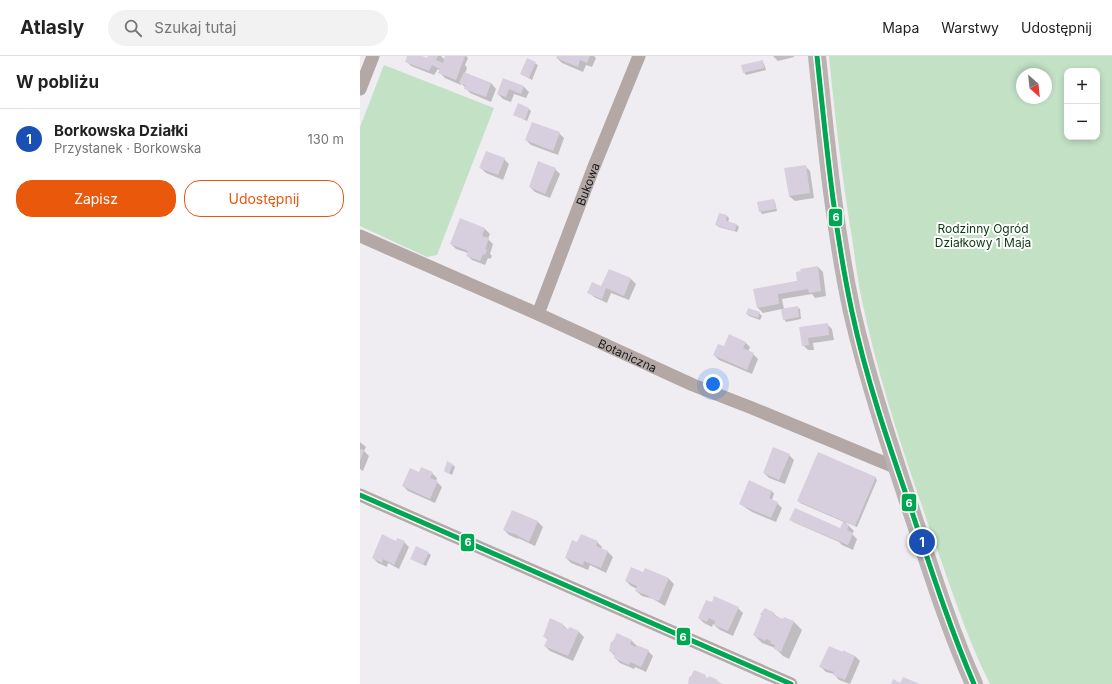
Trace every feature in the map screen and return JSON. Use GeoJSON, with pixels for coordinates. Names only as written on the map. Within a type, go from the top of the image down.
{"type":"FeatureCollection","features":[{"type":"Feature","properties":{"kind":"street"},"geometry":{"type":"LineString","coordinates":[[360,89],[373,56]]}},
{"type":"Feature","properties":{"kind":"street","name":"Bukowa"},"geometry":{"type":"LineString","coordinates":[[538,314],[593,169],[639,56]]}},
{"type":"Feature","properties":{"kind":"street"},"geometry":{"type":"LineString","coordinates":[[818,56],[830,178],[843,266],[852,312],[864,360],[897,468],[939,595],[974,684]]}},
{"type":"Feature","properties":{"kind":"street","name":"Botaniczna"},"geometry":{"type":"LineString","coordinates":[[360,236],[538,314],[693,385],[897,468]]}},
{"type":"Feature","properties":{"kind":"street"},"geometry":{"type":"LineString","coordinates":[[360,495],[790,684]]}},
{"type":"Feature","properties":{"kind":"green space","name":"Rodzinny Ogród Działkowy 1 Maja"},"geometry":{"type":"Polygon","coordinates":[[[829,56],[1112,56],[1112,684],[990,684],[981,666],[959,612],[902,448],[875,358],[858,282],[836,124],[829,56]]]}},
{"type":"Feature","properties":{"kind":"green space"},"geometry":{"type":"Polygon","coordinates":[[[384,65],[494,108],[437,255],[427,257],[360,226],[360,127],[384,65]]]}},
{"type":"Feature","properties":{"kind":"building"},"geometry":{"type":"Polygon","coordinates":[[[407,56],[422,56],[427,58],[428,56],[438,56],[436,60],[443,63],[445,56],[465,56],[456,80],[438,73],[440,69],[432,65],[429,71],[405,62],[407,56]]]}},
{"type":"Feature","properties":{"kind":"building"},"geometry":{"type":"Polygon","coordinates":[[[557,56],[590,56],[587,63],[580,60],[578,67],[556,58],[557,56]]]}},
{"type":"Feature","properties":{"kind":"building"},"geometry":{"type":"Polygon","coordinates":[[[527,58],[536,62],[529,78],[520,74],[527,58]]]}},
{"type":"Feature","properties":{"kind":"building"},"geometry":{"type":"Polygon","coordinates":[[[763,60],[764,68],[743,73],[741,65],[763,60]]]}},
{"type":"Feature","properties":{"kind":"building"},"geometry":{"type":"Polygon","coordinates":[[[464,72],[491,83],[486,97],[464,89],[465,85],[459,83],[464,72]]]}},
{"type":"Feature","properties":{"kind":"building"},"geometry":{"type":"Polygon","coordinates":[[[503,78],[524,86],[521,94],[509,89],[506,97],[497,94],[503,78]]]}},
{"type":"Feature","properties":{"kind":"building"},"geometry":{"type":"Polygon","coordinates":[[[518,103],[529,108],[525,120],[513,115],[518,103]]]}},
{"type":"Feature","properties":{"kind":"building"},"geometry":{"type":"Polygon","coordinates":[[[532,122],[560,132],[553,151],[525,140],[532,122]]]}},
{"type":"Feature","properties":{"kind":"building"},"geometry":{"type":"Polygon","coordinates":[[[486,151],[505,158],[498,175],[479,168],[486,151]]]}},
{"type":"Feature","properties":{"kind":"building"},"geometry":{"type":"Polygon","coordinates":[[[538,161],[556,168],[545,194],[529,187],[538,161]]]}},
{"type":"Feature","properties":{"kind":"building"},"geometry":{"type":"Polygon","coordinates":[[[806,165],[810,193],[789,196],[784,168],[806,165]]]}},
{"type":"Feature","properties":{"kind":"building"},"geometry":{"type":"Polygon","coordinates":[[[774,199],[776,209],[759,212],[757,202],[774,199]]]}},
{"type":"Feature","properties":{"kind":"building"},"geometry":{"type":"Polygon","coordinates":[[[719,213],[727,215],[726,221],[737,224],[735,231],[715,225],[719,213]]]}},
{"type":"Feature","properties":{"kind":"building"},"geometry":{"type":"Polygon","coordinates":[[[460,218],[485,228],[482,236],[489,238],[485,249],[487,250],[485,255],[483,254],[480,261],[466,256],[468,251],[450,244],[460,218]]]}},
{"type":"Feature","properties":{"kind":"building"},"geometry":{"type":"Polygon","coordinates":[[[818,266],[821,291],[809,293],[808,289],[778,294],[779,304],[757,308],[753,289],[797,281],[796,272],[801,271],[800,269],[818,266]]]}},
{"type":"Feature","properties":{"kind":"building"},"geometry":{"type":"Polygon","coordinates":[[[609,269],[631,278],[624,296],[606,288],[602,299],[587,293],[592,282],[601,286],[609,269]]]}},
{"type":"Feature","properties":{"kind":"building"},"geometry":{"type":"Polygon","coordinates":[[[798,306],[799,317],[783,320],[781,309],[798,306]]]}},
{"type":"Feature","properties":{"kind":"building"},"geometry":{"type":"Polygon","coordinates":[[[748,308],[760,312],[758,318],[746,314],[748,308]]]}},
{"type":"Feature","properties":{"kind":"building"},"geometry":{"type":"Polygon","coordinates":[[[828,323],[829,335],[808,338],[809,345],[802,346],[799,327],[828,323]]]}},
{"type":"Feature","properties":{"kind":"building"},"geometry":{"type":"Polygon","coordinates":[[[729,334],[746,342],[743,348],[754,353],[747,370],[713,355],[718,344],[724,346],[729,334]]]}},
{"type":"Feature","properties":{"kind":"building"},"geometry":{"type":"Polygon","coordinates":[[[773,447],[790,454],[779,480],[763,473],[773,447]]]}},
{"type":"Feature","properties":{"kind":"building"},"geometry":{"type":"Polygon","coordinates":[[[360,449],[364,450],[360,461],[360,449]]]}},
{"type":"Feature","properties":{"kind":"building"},"geometry":{"type":"Polygon","coordinates":[[[818,452],[876,477],[855,526],[797,501],[818,452]]]}},
{"type":"Feature","properties":{"kind":"building"},"geometry":{"type":"Polygon","coordinates":[[[447,461],[453,464],[449,474],[444,471],[447,461]]]}},
{"type":"Feature","properties":{"kind":"building"},"geometry":{"type":"Polygon","coordinates":[[[421,467],[433,472],[430,478],[438,481],[430,499],[402,486],[410,468],[419,472],[421,467]]]}},
{"type":"Feature","properties":{"kind":"building"},"geometry":{"type":"Polygon","coordinates":[[[749,480],[772,491],[769,498],[778,502],[771,518],[739,504],[749,480]]]}},
{"type":"Feature","properties":{"kind":"building"},"geometry":{"type":"Polygon","coordinates":[[[795,508],[840,528],[843,522],[849,525],[847,530],[853,533],[848,545],[789,520],[795,508]]]}},
{"type":"Feature","properties":{"kind":"building"},"geometry":{"type":"Polygon","coordinates":[[[512,510],[538,521],[529,542],[513,533],[503,530],[512,510]]]}},
{"type":"Feature","properties":{"kind":"building"},"geometry":{"type":"Polygon","coordinates":[[[382,534],[396,541],[397,538],[405,541],[394,565],[383,559],[382,563],[372,558],[382,534]]]}},
{"type":"Feature","properties":{"kind":"building"},"geometry":{"type":"Polygon","coordinates":[[[581,534],[598,541],[596,546],[608,551],[601,568],[584,561],[583,565],[565,558],[572,540],[577,542],[581,534]]]}},
{"type":"Feature","properties":{"kind":"building"},"geometry":{"type":"Polygon","coordinates":[[[416,546],[429,552],[423,565],[410,559],[416,546]]]}},
{"type":"Feature","properties":{"kind":"building"},"geometry":{"type":"Polygon","coordinates":[[[631,567],[643,572],[645,568],[669,578],[659,601],[635,591],[637,586],[625,581],[631,567]]]}},
{"type":"Feature","properties":{"kind":"building"},"geometry":{"type":"Polygon","coordinates":[[[714,596],[739,607],[728,631],[714,625],[715,621],[709,618],[707,622],[698,618],[706,600],[712,602],[714,596]]]}},
{"type":"Feature","properties":{"kind":"building"},"geometry":{"type":"Polygon","coordinates":[[[765,608],[775,613],[774,615],[783,619],[784,617],[794,621],[781,652],[774,649],[775,645],[770,643],[771,641],[766,639],[765,641],[753,635],[761,616],[760,614],[765,608]]]}},
{"type":"Feature","properties":{"kind":"building"},"geometry":{"type":"Polygon","coordinates":[[[550,618],[563,624],[564,628],[568,629],[570,627],[579,631],[568,656],[544,646],[548,638],[543,637],[550,618]]]}},
{"type":"Feature","properties":{"kind":"building"},"geometry":{"type":"Polygon","coordinates":[[[617,633],[632,640],[630,644],[649,650],[641,667],[630,662],[629,665],[614,658],[615,654],[609,651],[611,642],[617,633]]]}},
{"type":"Feature","properties":{"kind":"building"},"geometry":{"type":"Polygon","coordinates":[[[829,646],[843,652],[843,650],[855,656],[845,680],[833,675],[834,672],[819,667],[829,646]]]}},
{"type":"Feature","properties":{"kind":"building"},"geometry":{"type":"Polygon","coordinates":[[[694,670],[706,675],[705,676],[708,678],[709,676],[718,680],[717,681],[723,684],[688,684],[689,677],[694,670]]]}},
{"type":"Feature","properties":{"kind":"building"},"geometry":{"type":"Polygon","coordinates":[[[903,677],[920,684],[891,684],[893,679],[900,683],[903,677]]]}},
{"type":"Feature","properties":{"kind":"transit line","name":"6"},"geometry":{"type":"LineString","coordinates":[[817,56],[835,216],[840,249],[858,337],[878,410],[932,573],[974,684]]}},
{"type":"Feature","properties":{"kind":"transit line","name":"6"},"geometry":{"type":"LineString","coordinates":[[360,495],[791,684]]}},
{"type":"Feature","properties":{"kind":"place","name":"Borkowska Działki"},"geometry":{"type":"Point","coordinates":[922,542]}}]}
